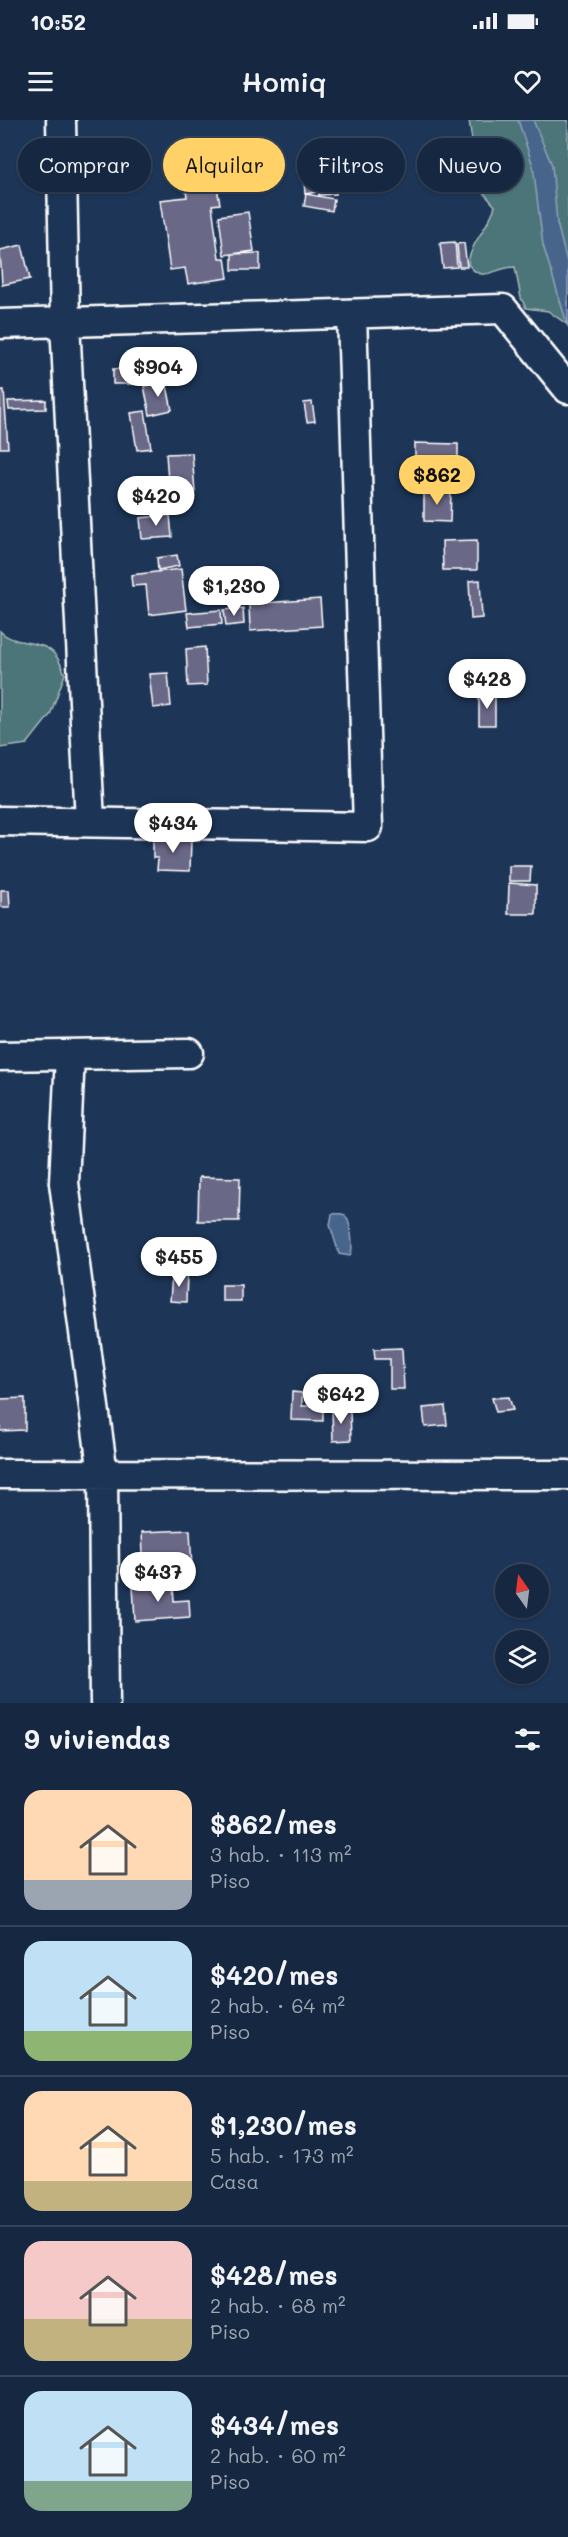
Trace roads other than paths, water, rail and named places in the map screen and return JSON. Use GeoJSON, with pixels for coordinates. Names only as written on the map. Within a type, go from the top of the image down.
{"type":"FeatureCollection","features":[{"type":"Feature","properties":{"kind":"street"},"geometry":{"type":"LineString","coordinates":[[61,120],[65,322],[90,822]]}},
{"type":"Feature","properties":{"kind":"street"},"geometry":{"type":"LineString","coordinates":[[0,324],[503,309],[567,389]]}},
{"type":"Feature","properties":{"kind":"street"},"geometry":{"type":"LineString","coordinates":[[0,821],[368,827],[352,314]]}},
{"type":"Feature","properties":{"kind":"street"},"geometry":{"type":"LineString","coordinates":[[0,1056],[189,1053]]}},
{"type":"Feature","properties":{"kind":"street"},"geometry":{"type":"LineString","coordinates":[[70,1055],[64,1183],[103,1474],[105,1703]]}},
{"type":"Feature","properties":{"kind":"street"},"geometry":{"type":"LineString","coordinates":[[0,1474],[568,1475]]}},
{"type":"Feature","properties":{"kind":"water"},"geometry":{"type":"Polygon","coordinates":[[[518,120],[533,120],[552,165],[557,223],[568,266],[568,327],[543,245],[533,166],[518,120]]]}},
{"type":"Feature","properties":{"kind":"water"},"geometry":{"type":"Polygon","coordinates":[[[332,1214],[343,1214],[348,1220],[352,1242],[350,1256],[339,1254],[330,1225],[332,1214]]]}}]}
